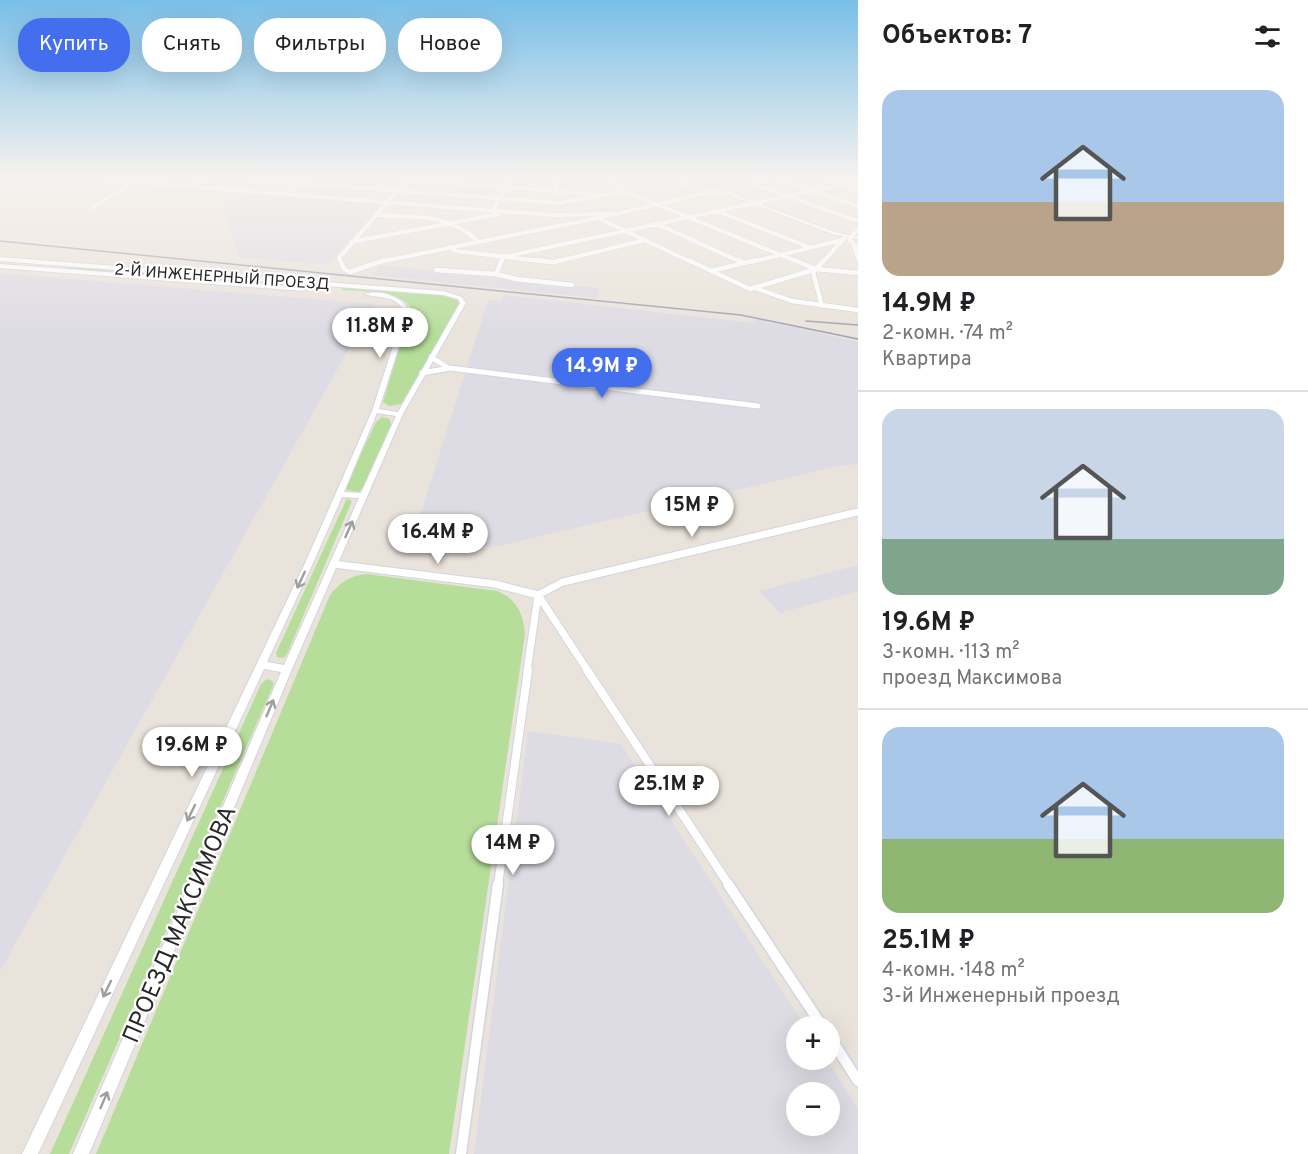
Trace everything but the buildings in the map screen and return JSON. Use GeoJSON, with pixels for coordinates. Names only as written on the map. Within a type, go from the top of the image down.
{"type":"FeatureCollection","features":[{"type":"Feature","properties":{"kind":"main road"},"geometry":{"type":"LineString","coordinates":[[827,231],[846,238],[858,238]]}},
{"type":"Feature","properties":{"kind":"main road","name":"2-Й ИНЖЕНЕРНЫЙ ПРОЕЗД"},"geometry":{"type":"LineString","coordinates":[[0,259],[332,288],[376,294],[400,301],[406,306],[407,314]]}},
{"type":"Feature","properties":{"kind":"main road"},"geometry":{"type":"LineString","coordinates":[[56,270],[64,264]]}},
{"type":"Feature","properties":{"kind":"main road","name":"2-Й ИНЖЕНЕРНЫЙ ПРОЕЗД"},"geometry":{"type":"LineString","coordinates":[[0,266],[443,293],[460,298],[462,306]]}},
{"type":"Feature","properties":{"kind":"main road","name":"ПРОЕЗД МАКСИМОВА"},"geometry":{"type":"LineString","coordinates":[[81,1154],[363,496],[400,414],[462,306]]}},
{"type":"Feature","properties":{"kind":"main road","name":"ПРОЕЗД МАКСИМОВА"},"geometry":{"type":"LineString","coordinates":[[30,1154],[262,665],[340,494],[375,411],[407,314]]}},
{"type":"Feature","properties":{"kind":"main road"},"geometry":{"type":"LineString","coordinates":[[375,411],[400,414]]}},
{"type":"Feature","properties":{"kind":"main road"},"geometry":{"type":"LineString","coordinates":[[340,494],[363,496]]}},
{"type":"Feature","properties":{"kind":"main road"},"geometry":{"type":"LineString","coordinates":[[262,665],[287,669]]}},
{"type":"Feature","properties":{"kind":"street"},"geometry":{"type":"LineString","coordinates":[[361,231],[339,258],[344,268],[350,272],[377,262],[533,231]]}},
{"type":"Feature","properties":{"kind":"street"},"geometry":{"type":"LineString","coordinates":[[351,242],[410,231]]}},
{"type":"Feature","properties":{"kind":"street"},"geometry":{"type":"LineString","coordinates":[[466,231],[473,235],[477,242]]}},
{"type":"Feature","properties":{"kind":"street"},"geometry":{"type":"LineString","coordinates":[[504,257],[625,231],[750,289],[816,269]]}},
{"type":"Feature","properties":{"kind":"street"},"geometry":{"type":"LineString","coordinates":[[672,231],[744,263]]}},
{"type":"Feature","properties":{"kind":"street"},"geometry":{"type":"LineString","coordinates":[[720,231],[816,269],[858,273]]}},
{"type":"Feature","properties":{"kind":"street"},"geometry":{"type":"LineString","coordinates":[[768,231],[809,247]]}},
{"type":"Feature","properties":{"kind":"street"},"geometry":{"type":"LineString","coordinates":[[822,306],[813,272],[846,238],[857,231]]}},
{"type":"Feature","properties":{"kind":"street"},"geometry":{"type":"LineString","coordinates":[[711,271],[846,238],[856,247],[858,258]]}},
{"type":"Feature","properties":{"kind":"street"},"geometry":{"type":"LineString","coordinates":[[449,247],[456,251],[553,262],[645,240]]}},
{"type":"Feature","properties":{"kind":"street"},"geometry":{"type":"LineString","coordinates":[[496,274],[504,257]]}},
{"type":"Feature","properties":{"kind":"street"},"geometry":{"type":"LineString","coordinates":[[436,270],[496,274],[516,279],[572,285]]}},
{"type":"Feature","properties":{"kind":"street"},"geometry":{"type":"LineString","coordinates":[[755,288],[766,294],[822,306],[858,310]]}},
{"type":"Feature","properties":{"kind":"street"},"geometry":{"type":"LineString","coordinates":[[432,357],[450,368]]}},
{"type":"Feature","properties":{"kind":"street"},"geometry":{"type":"LineString","coordinates":[[422,373],[450,368],[758,406]]}},
{"type":"Feature","properties":{"kind":"street"},"geometry":{"type":"LineString","coordinates":[[333,564],[495,584],[537,595],[563,582],[858,512]]}},
{"type":"Feature","properties":{"kind":"street"},"geometry":{"type":"LineString","coordinates":[[537,595],[815,1016]]}},
{"type":"Feature","properties":{"kind":"street"},"geometry":{"type":"LineString","coordinates":[[462,1154],[537,595]]}},
{"type":"Feature","properties":{"kind":"street"},"geometry":{"type":"LineString","coordinates":[[840,1053],[858,1082]]}},
{"type":"Feature","properties":{"kind":"shaded area"},"geometry":{"type":"Polygon","coordinates":[[[231,231],[357,231],[327,265],[239,257],[231,231]]]}},
{"type":"Feature","properties":{"kind":"shaded area"},"geometry":{"type":"Polygon","coordinates":[[[381,265],[599,288],[597,298],[371,275],[381,265]]]}},
{"type":"Feature","properties":{"kind":"shaded area"},"geometry":{"type":"Polygon","coordinates":[[[0,273],[374,304],[0,971],[0,273]]]}},
{"type":"Feature","properties":{"kind":"shaded area"},"geometry":{"type":"Polygon","coordinates":[[[504,295],[755,323],[756,318],[858,342],[858,464],[843,465],[494,547],[415,532],[488,300],[501,301],[504,295]]]}},
{"type":"Feature","properties":{"kind":"shaded area"},"geometry":{"type":"Polygon","coordinates":[[[858,565],[858,591],[780,613],[759,591],[858,565]]]}},
{"type":"Feature","properties":{"kind":"shaded area"},"geometry":{"type":"Polygon","coordinates":[[[528,731],[621,744],[798,1016],[786,1016],[786,1070],[833,1070],[858,1108],[858,1154],[474,1154],[528,731]]]}},
{"type":"Feature","properties":{"kind":"green space"},"geometry":{"type":"Polygon","coordinates":[[[71,267],[324,286],[327,287],[66,269],[71,267]]]}},
{"type":"Feature","properties":{"kind":"green space"},"geometry":{"type":"Polygon","coordinates":[[[343,288],[442,295],[459,301],[460,306],[401,404],[389,406],[383,402],[410,314],[410,306],[387,294],[341,290],[343,288]]]}},
{"type":"Feature","properties":{"kind":"green space"},"geometry":{"type":"Polygon","coordinates":[[[382,417],[390,419],[391,425],[365,484],[359,492],[346,490],[376,422],[382,417]]]}},
{"type":"Feature","properties":{"kind":"green space"},"geometry":{"type":"Polygon","coordinates":[[[347,498],[352,501],[287,654],[283,658],[277,657],[276,653],[347,498]]]}},
{"type":"Feature","properties":{"kind":"green space"},"geometry":{"type":"Polygon","coordinates":[[[367,574],[497,591],[510,598],[518,608],[524,626],[525,634],[449,1154],[96,1154],[330,595],[346,580],[367,574]]]}},
{"type":"Feature","properties":{"kind":"green space"},"geometry":{"type":"Polygon","coordinates":[[[267,679],[273,681],[273,686],[69,1154],[50,1154],[261,684],[267,679]]]}},
{"type":"Feature","properties":{"kind":"railway"},"geometry":{"type":"LineString","coordinates":[[0,241],[741,315],[858,339]]}},
{"type":"Feature","properties":{"kind":"railway"},"geometry":{"type":"LineString","coordinates":[[806,321],[858,325]]}}]}
